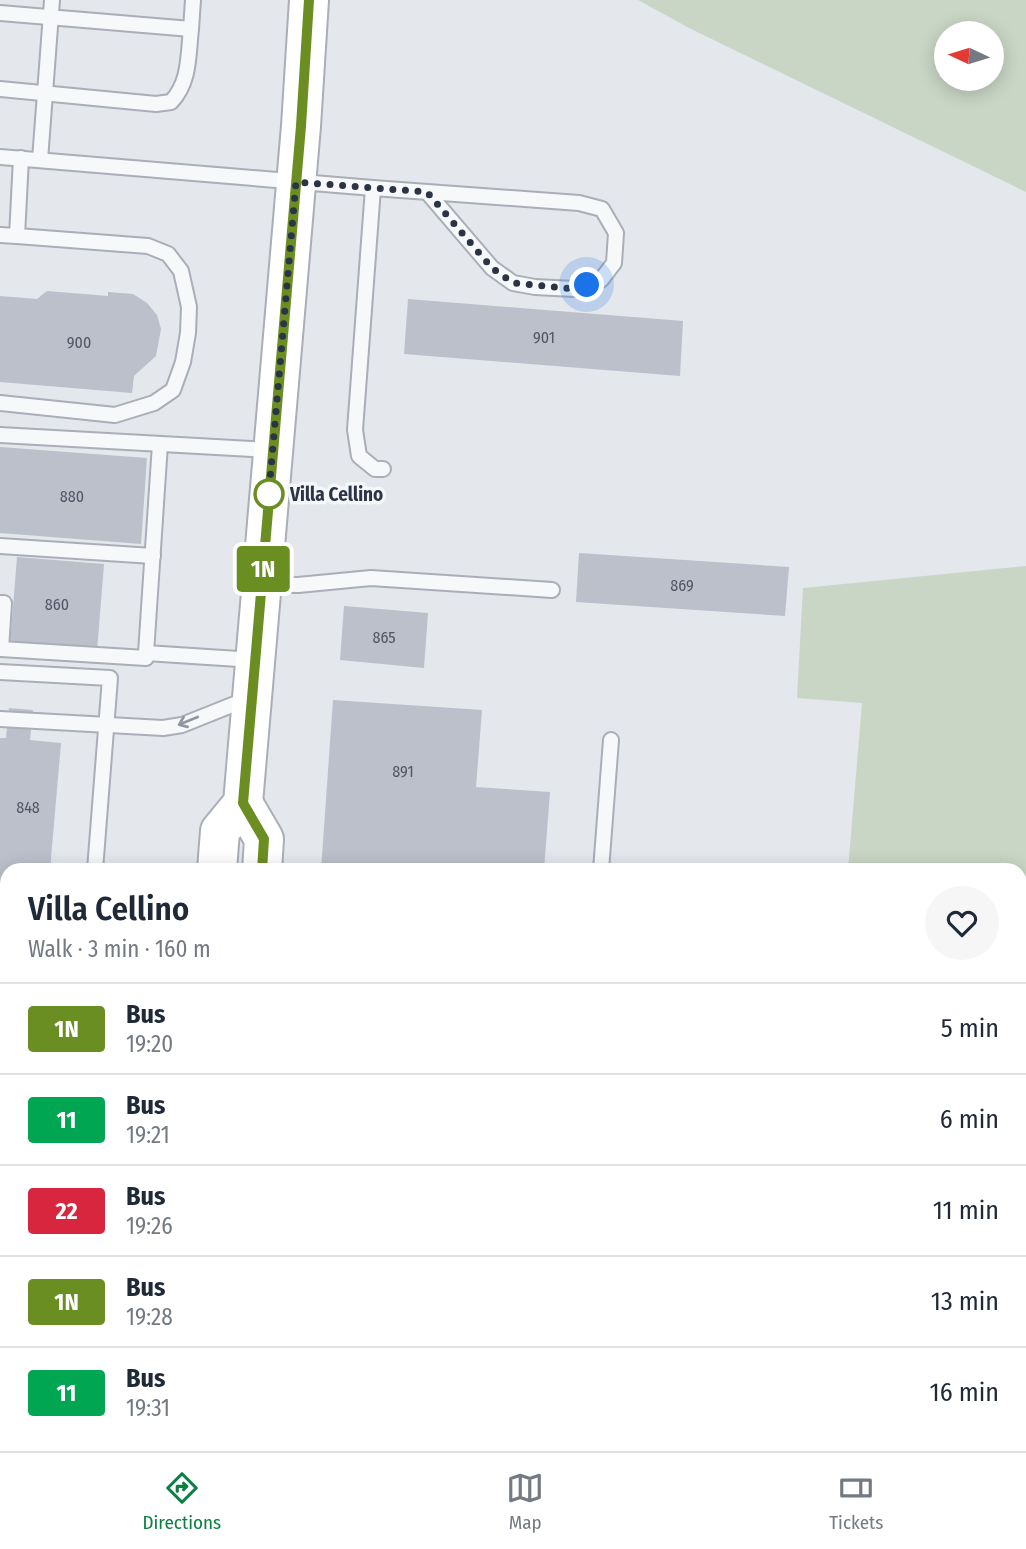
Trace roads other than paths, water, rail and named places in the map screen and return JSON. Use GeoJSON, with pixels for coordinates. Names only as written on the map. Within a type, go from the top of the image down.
{"type":"FeatureCollection","features":[{"type":"Feature","properties":{"kind":"main road"},"geometry":{"type":"LineString","coordinates":[[218,863],[220,831],[243,803],[309,0]]}},
{"type":"Feature","properties":{"kind":"main road"},"geometry":{"type":"LineString","coordinates":[[243,803],[264,839],[262,863]]}},
{"type":"Feature","properties":{"kind":"lane"},"geometry":{"type":"LineString","coordinates":[[40,160],[52,0]]}},
{"type":"Feature","properties":{"kind":"lane"},"geometry":{"type":"LineString","coordinates":[[0,89],[156,104],[171,102],[186,81],[193,0]]}},
{"type":"Feature","properties":{"kind":"lane"},"geometry":{"type":"LineString","coordinates":[[0,13],[191,29]]}},
{"type":"Feature","properties":{"kind":"lane"},"geometry":{"type":"LineString","coordinates":[[0,157],[579,203],[602,209],[616,233],[614,263],[601,280],[574,289],[513,283],[492,268],[427,192]]}},
{"type":"Feature","properties":{"kind":"lane"},"geometry":{"type":"LineString","coordinates":[[17,236],[21,158]]}},
{"type":"Feature","properties":{"kind":"lane"},"geometry":{"type":"LineString","coordinates":[[373,188],[355,430],[359,456],[375,469],[383,469]]}},
{"type":"Feature","properties":{"kind":"lane"},"geometry":{"type":"LineString","coordinates":[[0,235],[148,246],[168,254],[181,271],[189,307],[183,362],[173,390],[154,403],[115,415],[0,403]]}},
{"type":"Feature","properties":{"kind":"lane"},"geometry":{"type":"LineString","coordinates":[[0,435],[273,450]]}},
{"type":"Feature","properties":{"kind":"lane"},"geometry":{"type":"LineString","coordinates":[[0,603],[4,603],[1,649],[146,658],[160,444]]}},
{"type":"Feature","properties":{"kind":"lane"},"geometry":{"type":"LineString","coordinates":[[0,546],[153,556]]}},
{"type":"Feature","properties":{"kind":"lane"},"geometry":{"type":"LineString","coordinates":[[262,583],[298,585],[371,578],[552,590]]}},
{"type":"Feature","properties":{"kind":"lane"},"geometry":{"type":"LineString","coordinates":[[146,653],[255,660]]}},
{"type":"Feature","properties":{"kind":"lane"},"geometry":{"type":"LineString","coordinates":[[0,672],[110,678],[96,863]]}},
{"type":"Feature","properties":{"kind":"lane"},"geometry":{"type":"LineString","coordinates":[[0,719],[163,728],[252,697]]}},
{"type":"Feature","properties":{"kind":"lane"},"geometry":{"type":"LineString","coordinates":[[602,863],[611,740]]}},
{"type":"Feature","properties":{"kind":"place","name":"Villa Cellino"},"geometry":{"type":"Point","coordinates":[269,494]}}]}
